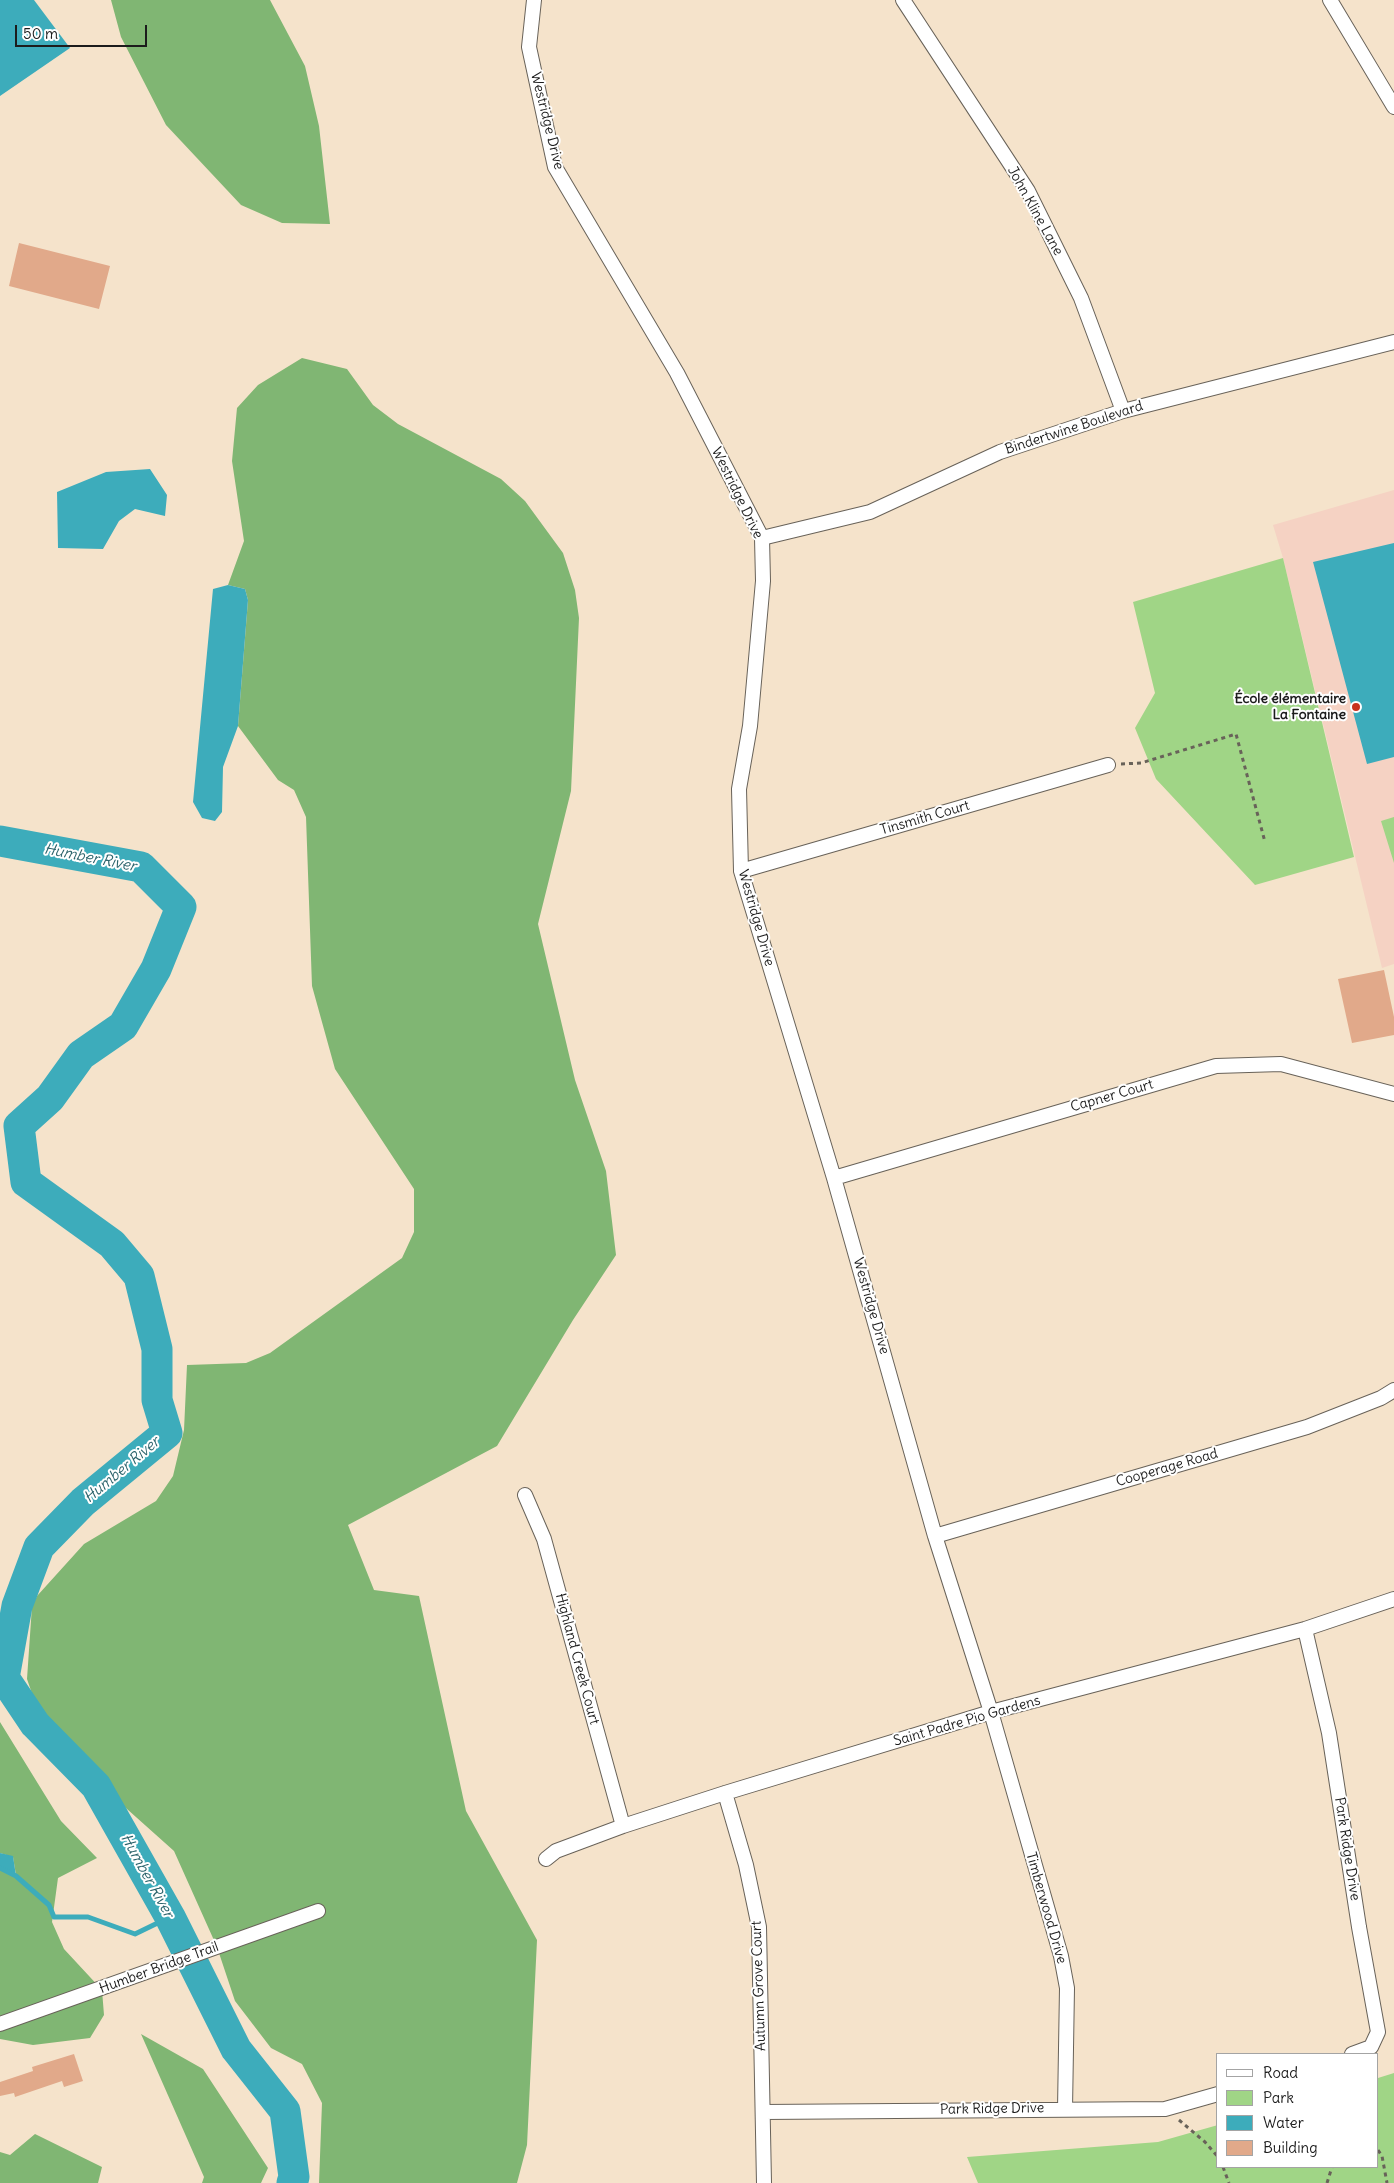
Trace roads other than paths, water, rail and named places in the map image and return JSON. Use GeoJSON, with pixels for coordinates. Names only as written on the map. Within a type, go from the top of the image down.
{"type":"FeatureCollection","features":[{"type":"Feature","properties":{"kind":"street","name":"Westridge Drive"},"geometry":{"type":"LineString","coordinates":[[534,0],[529,47],[555,167],[677,373],[762,538],[763,581],[750,726],[739,789],[741,871],[834,1178],[935,1536],[991,1712]]}},
{"type":"Feature","properties":{"kind":"street","name":"John Kline Lane"},"geometry":{"type":"LineString","coordinates":[[903,0],[1028,191],[1081,298],[1123,411]]}},
{"type":"Feature","properties":{"kind":"street"},"geometry":{"type":"LineString","coordinates":[[1330,0],[1394,107]]}},
{"type":"Feature","properties":{"kind":"street","name":"Bindertwine Boulevard"},"geometry":{"type":"LineString","coordinates":[[762,538],[870,512],[1000,452],[1123,411],[1394,342]]}},
{"type":"Feature","properties":{"kind":"street","name":"Tinsmith Court"},"geometry":{"type":"LineString","coordinates":[[741,871],[1108,765]]}},
{"type":"Feature","properties":{"kind":"street","name":"Capner Court"},"geometry":{"type":"LineString","coordinates":[[834,1178],[1216,1066],[1280,1064],[1394,1094]]}},
{"type":"Feature","properties":{"kind":"street","name":"Cooperage Road"},"geometry":{"type":"LineString","coordinates":[[935,1536],[1307,1427],[1381,1398],[1394,1390]]}},
{"type":"Feature","properties":{"kind":"street","name":"Highland Creek Court"},"geometry":{"type":"LineString","coordinates":[[525,1495],[544,1539],[623,1826]]}},
{"type":"Feature","properties":{"kind":"street","name":"Saint Padre Pio Gardens"},"geometry":{"type":"LineString","coordinates":[[546,1859],[556,1851],[623,1826],[726,1793],[991,1712],[1305,1629],[1394,1599]]}},
{"type":"Feature","properties":{"kind":"street","name":"Park Ridge Drive"},"geometry":{"type":"LineString","coordinates":[[1305,1629],[1329,1733],[1358,1927],[1378,2032],[1371,2047],[1355,2053]]}},
{"type":"Feature","properties":{"kind":"street","name":"Timberwood Drive"},"geometry":{"type":"LineString","coordinates":[[991,1712],[1061,1956],[1066,1980],[1065,2109]]}},
{"type":"Feature","properties":{"kind":"street","name":"Autumn Grove Court"},"geometry":{"type":"LineString","coordinates":[[726,1793],[746,1865],[759,1927],[764,2183]]}},
{"type":"Feature","properties":{"kind":"street","name":"Humber Bridge Trail"},"geometry":{"type":"LineString","coordinates":[[0,2024],[318,1911]]}},
{"type":"Feature","properties":{"kind":"street","name":"Park Ridge Drive"},"geometry":{"type":"LineString","coordinates":[[763,2112],[1165,2109],[1216,2095]]}},
{"type":"Feature","properties":{"kind":"water"},"geometry":{"type":"Polygon","coordinates":[[[0,0],[34,0],[70,48],[0,96],[0,0]]]}},
{"type":"Feature","properties":{"kind":"water"},"geometry":{"type":"Polygon","coordinates":[[[150,469],[167,495],[165,516],[135,509],[119,521],[103,549],[58,548],[57,492],[106,472],[150,469]]]}},
{"type":"Feature","properties":{"kind":"water"},"geometry":{"type":"Polygon","coordinates":[[[1394,543],[1394,757],[1367,764],[1313,562],[1394,543]]]}},
{"type":"Feature","properties":{"kind":"water"},"geometry":{"type":"Polygon","coordinates":[[[228,585],[245,589],[248,600],[238,726],[223,767],[222,812],[215,821],[202,818],[193,802],[213,589],[228,585]]]}},
{"type":"Feature","properties":{"kind":"water"},"geometry":{"type":"Polygon","coordinates":[[[0,1853],[13,1856],[16,1876],[0,1870],[0,1853]]]}},
{"type":"Feature","properties":{"kind":"waterway","name":"Humber River"},"geometry":{"type":"LineString","coordinates":[[0,841],[141,867],[181,907],[156,969],[123,1026],[81,1055],[50,1098],[19,1126],[26,1182],[112,1244],[139,1276],[157,1349],[157,1400],[167,1433],[83,1502],[39,1547],[17,1606],[4,1678],[35,1724],[96,1786],[170,1917],[236,2049],[285,2111],[294,2177],[292,2183]]}},
{"type":"Feature","properties":{"kind":"waterway"},"geometry":{"type":"LineString","coordinates":[[0,1868],[16,1876],[49,1905],[54,1917],[88,1917],[135,1934],[170,1917]]}},
{"type":"Feature","properties":{"kind":"place","name":"École élémentaire La Fontaine"},"geometry":{"type":"Point","coordinates":[1356,707]}}]}
